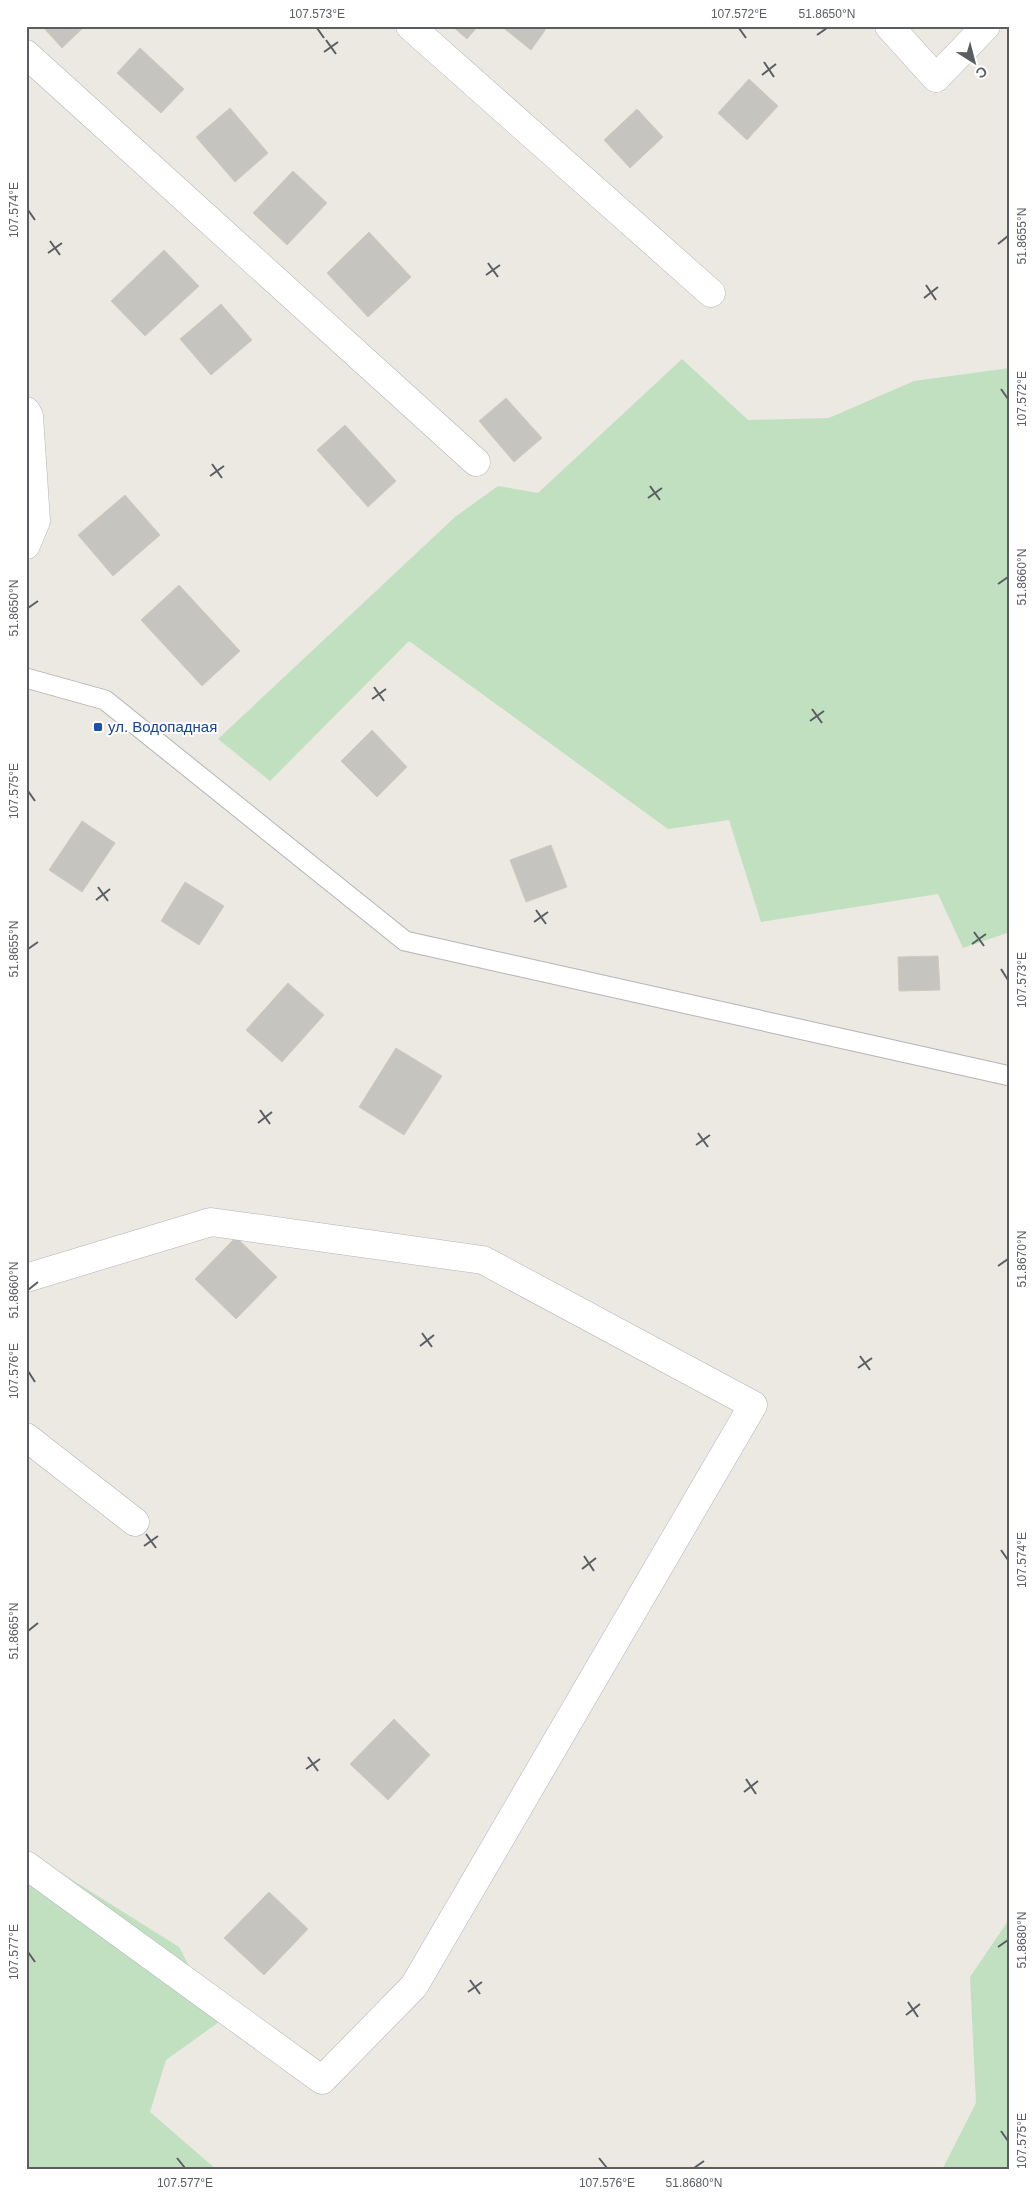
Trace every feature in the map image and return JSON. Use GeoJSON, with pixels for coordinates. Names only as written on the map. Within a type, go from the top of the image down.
{"type":"FeatureCollection","features":[{"type":"Feature","properties":{"kind":"street"},"geometry":{"type":"LineString","coordinates":[[410,26],[712,293]]}},
{"type":"Feature","properties":{"kind":"street"},"geometry":{"type":"LineString","coordinates":[[889,26],[936,78],[986,26]]}},
{"type":"Feature","properties":{"kind":"street"},"geometry":{"type":"LineString","coordinates":[[26,54],[476,462]]}},
{"type":"Feature","properties":{"kind":"street"},"geometry":{"type":"LineString","coordinates":[[26,411],[29,416],[36,521],[26,545]]}},
{"type":"Feature","properties":{"kind":"street"},"geometry":{"type":"LineString","coordinates":[[26,1278],[211,1222],[483,1260],[754,1405],[414,1986],[322,2080],[26,1865]]}},
{"type":"Feature","properties":{"kind":"street"},"geometry":{"type":"LineString","coordinates":[[26,1436],[135,1522]]}},
{"type":"Feature","properties":{"kind":"lane"},"geometry":{"type":"LineString","coordinates":[[26,678],[105,700],[405,940],[1010,1076]]}},
{"type":"Feature","properties":{"kind":"green space"},"geometry":{"type":"Polygon","coordinates":[[[682,359],[748,420],[829,418],[914,381],[1010,368],[1010,932],[963,948],[938,894],[761,922],[729,820],[668,829],[409,641],[270,781],[218,739],[455,517],[498,486],[538,493],[682,359]]]}},
{"type":"Feature","properties":{"kind":"green space"},"geometry":{"type":"Polygon","coordinates":[[[26,1851],[179,1947],[219,2022],[166,2060],[150,2112],[217,2170],[26,2170],[26,1851]]]}},
{"type":"Feature","properties":{"kind":"green space"},"geometry":{"type":"Polygon","coordinates":[[[1010,1918],[1010,2170],[942,2170],[976,2103],[970,1977],[1010,1918]]]}},
{"type":"Feature","properties":{"kind":"building"},"geometry":{"type":"Polygon","coordinates":[[[42,26],[85,26],[62,48],[42,26]]]}},
{"type":"Feature","properties":{"kind":"building"},"geometry":{"type":"Polygon","coordinates":[[[452,26],[478,26],[467,39],[452,26]]]}},
{"type":"Feature","properties":{"kind":"building"},"geometry":{"type":"Polygon","coordinates":[[[501,26],[548,26],[531,50],[501,26]]]}},
{"type":"Feature","properties":{"kind":"building"},"geometry":{"type":"Polygon","coordinates":[[[140,48],[184,89],[161,113],[117,73],[140,48]]]}},
{"type":"Feature","properties":{"kind":"building"},"geometry":{"type":"Polygon","coordinates":[[[749,79],[778,106],[747,140],[718,113],[749,79]]]}},
{"type":"Feature","properties":{"kind":"building"},"geometry":{"type":"Polygon","coordinates":[[[230,108],[268,153],[235,182],[196,137],[230,108]]]}},
{"type":"Feature","properties":{"kind":"building"},"geometry":{"type":"Polygon","coordinates":[[[637,109],[663,137],[630,168],[604,140],[637,109]]]}},
{"type":"Feature","properties":{"kind":"building"},"geometry":{"type":"Polygon","coordinates":[[[293,171],[327,203],[287,245],[253,213],[293,171]]]}},
{"type":"Feature","properties":{"kind":"building"},"geometry":{"type":"Polygon","coordinates":[[[369,232],[411,277],[368,317],[327,273],[369,232]]]}},
{"type":"Feature","properties":{"kind":"building"},"geometry":{"type":"Polygon","coordinates":[[[164,250],[199,286],[145,336],[111,301],[164,250]]]}},
{"type":"Feature","properties":{"kind":"building"},"geometry":{"type":"Polygon","coordinates":[[[221,304],[252,340],[211,375],[180,339],[221,304]]]}},
{"type":"Feature","properties":{"kind":"building"},"geometry":{"type":"Polygon","coordinates":[[[506,398],[542,438],[514,462],[479,421],[506,398]]]}},
{"type":"Feature","properties":{"kind":"building"},"geometry":{"type":"Polygon","coordinates":[[[345,425],[396,481],[368,507],[317,450],[345,425]]]}},
{"type":"Feature","properties":{"kind":"building"},"geometry":{"type":"Polygon","coordinates":[[[125,495],[160,535],[113,576],[78,535],[125,495]]]}},
{"type":"Feature","properties":{"kind":"building"},"geometry":{"type":"Polygon","coordinates":[[[179,585],[240,651],[202,686],[141,620],[179,585]]]}},
{"type":"Feature","properties":{"kind":"building"},"geometry":{"type":"Polygon","coordinates":[[[372,730],[407,767],[377,797],[341,761],[372,730]]]}},
{"type":"Feature","properties":{"kind":"building"},"geometry":{"type":"Polygon","coordinates":[[[82,821],[115,843],[82,892],[49,870],[82,821]]]}},
{"type":"Feature","properties":{"kind":"building"},"geometry":{"type":"Polygon","coordinates":[[[551,845],[567,887],[526,902],[510,860],[551,845]]]}},
{"type":"Feature","properties":{"kind":"building"},"geometry":{"type":"Polygon","coordinates":[[[185,882],[224,906],[199,945],[161,921],[185,882]]]}},
{"type":"Feature","properties":{"kind":"building"},"geometry":{"type":"Polygon","coordinates":[[[938,956],[940,990],[899,991],[898,957],[938,956]]]}},
{"type":"Feature","properties":{"kind":"building"},"geometry":{"type":"Polygon","coordinates":[[[288,983],[324,1015],[282,1062],[246,1030],[288,983]]]}},
{"type":"Feature","properties":{"kind":"building"},"geometry":{"type":"Polygon","coordinates":[[[396,1048],[442,1076],[404,1135],[359,1107],[396,1048]]]}},
{"type":"Feature","properties":{"kind":"building"},"geometry":{"type":"Polygon","coordinates":[[[236,1237],[277,1277],[236,1319],[195,1279],[236,1237]]]}},
{"type":"Feature","properties":{"kind":"building"},"geometry":{"type":"Polygon","coordinates":[[[394,1719],[430,1755],[388,1800],[350,1764],[394,1719]]]}},
{"type":"Feature","properties":{"kind":"building"},"geometry":{"type":"Polygon","coordinates":[[[269,1892],[308,1929],[264,1975],[224,1938],[269,1892]]]}},
{"type":"Feature","properties":{"kind":"place","name":"ул. Водопадная"},"geometry":{"type":"Point","coordinates":[98,727]}}]}
